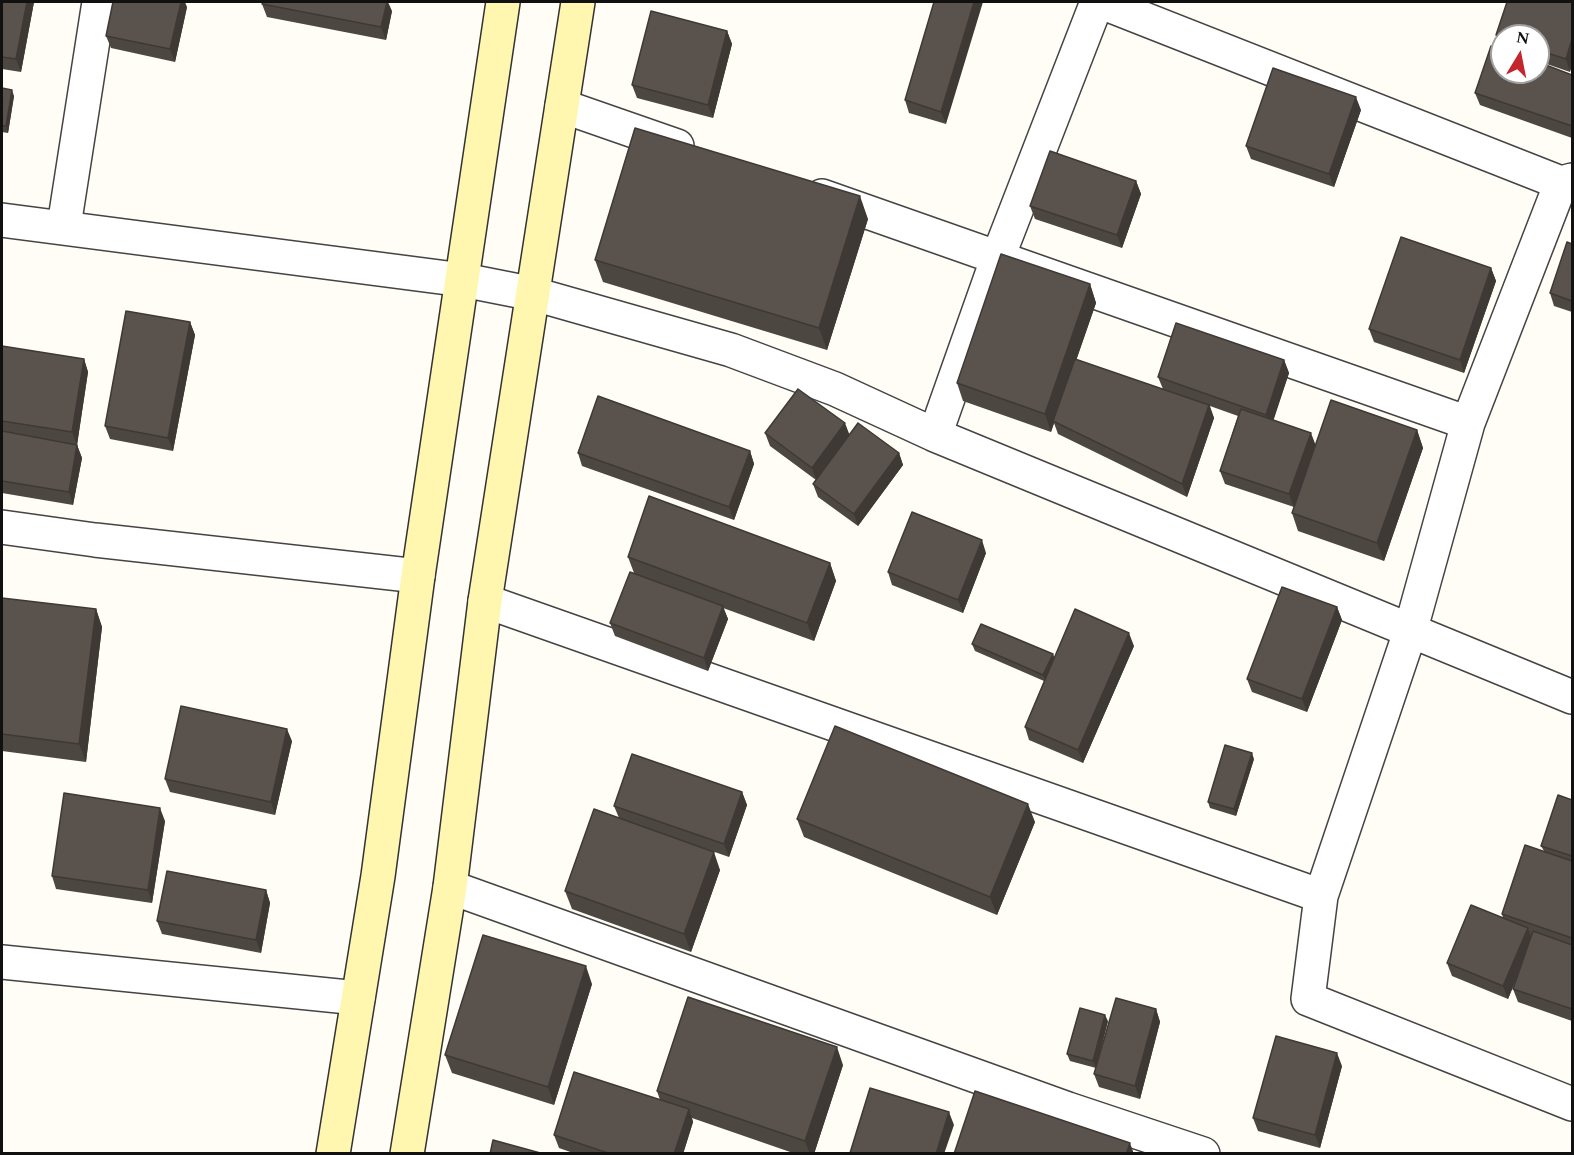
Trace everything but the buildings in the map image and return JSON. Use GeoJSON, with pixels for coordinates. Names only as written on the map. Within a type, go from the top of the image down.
{"type":"FeatureCollection","features":[{"type":"Feature","properties":{"kind":"main road"},"geometry":{"type":"LineString","coordinates":[[333,1154],[378,876],[418,576],[503,2]]}},
{"type":"Feature","properties":{"kind":"main road"},"geometry":{"type":"LineString","coordinates":[[407,1154],[450,887],[485,601],[578,2]]}},
{"type":"Feature","properties":{"kind":"street"},"geometry":{"type":"LineString","coordinates":[[64,226],[99,2]]}},
{"type":"Feature","properties":{"kind":"street"},"geometry":{"type":"LineString","coordinates":[[935,435],[998,257],[1099,2],[1567,181],[1468,423],[1410,632],[1321,896],[1308,999],[1572,1104]]}},
{"type":"Feature","properties":{"kind":"street"},"geometry":{"type":"LineString","coordinates":[[562,106],[707,156]]}},
{"type":"Feature","properties":{"kind":"street"},"geometry":{"type":"LineString","coordinates":[[797,187],[1468,423]]}},
{"type":"Feature","properties":{"kind":"street"},"geometry":{"type":"LineString","coordinates":[[2,220],[64,226],[463,280],[534,294],[731,350],[835,389],[935,435],[1572,697]]}},
{"type":"Feature","properties":{"kind":"street"},"geometry":{"type":"LineString","coordinates":[[2,527],[95,540],[418,576]]}},
{"type":"Feature","properties":{"kind":"street"},"geometry":{"type":"LineString","coordinates":[[485,601],[1321,896]]}},
{"type":"Feature","properties":{"kind":"street"},"geometry":{"type":"LineString","coordinates":[[450,887],[1068,1109],[1164,1147],[1203,1154]]}},
{"type":"Feature","properties":{"kind":"street"},"geometry":{"type":"LineString","coordinates":[[2,962],[358,998]]}}]}
